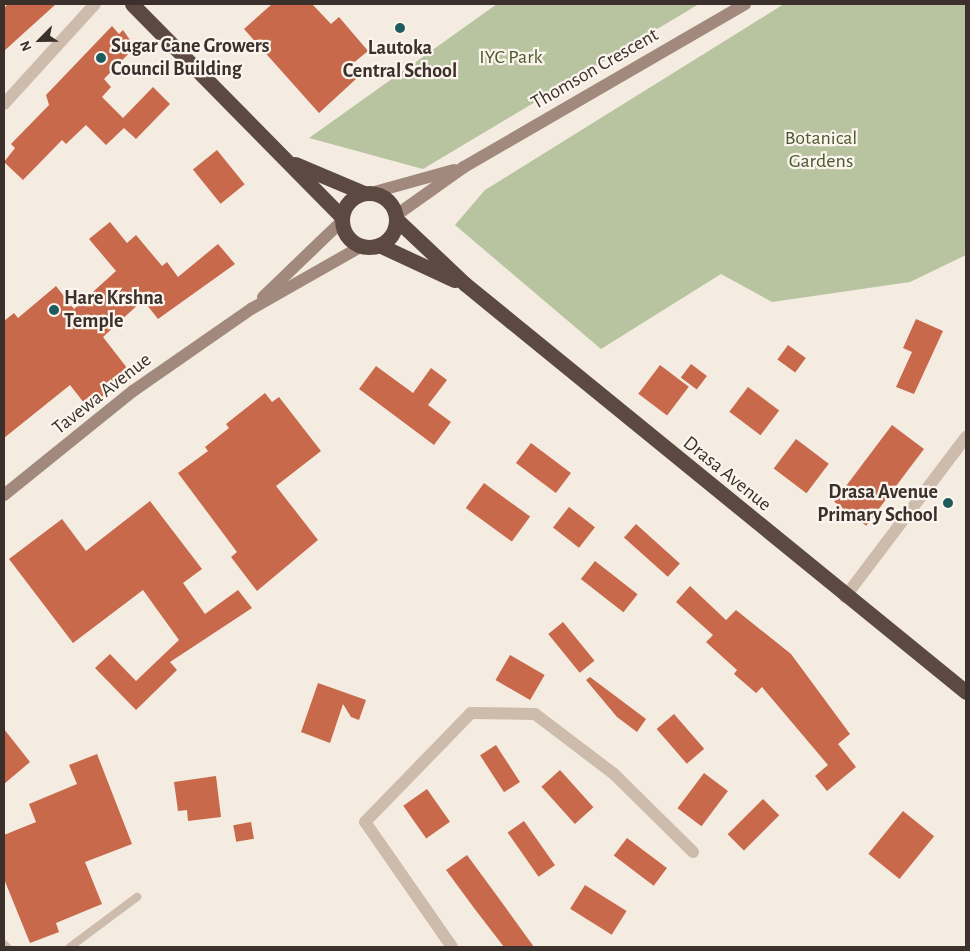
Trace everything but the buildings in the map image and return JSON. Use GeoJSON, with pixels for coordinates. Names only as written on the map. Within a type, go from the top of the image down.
{"type":"FeatureCollection","features":[{"type":"Feature","properties":{"kind":"highway"},"geometry":{"type":"LineString","coordinates":[[132,4],[289,162],[342,219],[347,237],[362,246],[379,245],[392,235],[396,217],[387,200],[289,162]]}},
{"type":"Feature","properties":{"kind":"highway"},"geometry":{"type":"LineString","coordinates":[[342,219],[349,202],[367,193]]}},
{"type":"Feature","properties":{"kind":"highway","name":"Drasa Avenue"},"geometry":{"type":"LineString","coordinates":[[396,217],[464,284],[845,597],[966,692]]}},
{"type":"Feature","properties":{"kind":"highway","name":"Drasa Avenue"},"geometry":{"type":"LineString","coordinates":[[379,245],[464,284]]}},
{"type":"Feature","properties":{"kind":"main road","name":"Thomson Crescent"},"geometry":{"type":"LineString","coordinates":[[396,217],[464,167],[745,4]]}},
{"type":"Feature","properties":{"kind":"main road","name":"Thomson Crescent"},"geometry":{"type":"LineString","coordinates":[[367,193],[464,167]]}},
{"type":"Feature","properties":{"kind":"main road","name":"Tavewa Avenue"},"geometry":{"type":"LineString","coordinates":[[251,309],[342,219]]}},
{"type":"Feature","properties":{"kind":"main road","name":"Tavewa Avenue"},"geometry":{"type":"LineString","coordinates":[[4,495],[133,391],[251,309],[362,246]]}},
{"type":"Feature","properties":{"kind":"street"},"geometry":{"type":"LineString","coordinates":[[4,104],[95,4]]}},
{"type":"Feature","properties":{"kind":"street"},"geometry":{"type":"LineString","coordinates":[[845,597],[966,437]]}},
{"type":"Feature","properties":{"kind":"street"},"geometry":{"type":"LineString","coordinates":[[452,947],[365,822],[471,713],[535,714],[614,774],[693,852]]}},
{"type":"Feature","properties":{"kind":"lane"},"geometry":{"type":"LineString","coordinates":[[70,947],[137,897]]}},
{"type":"Feature","properties":{"kind":"green space","name":"IYC Park"},"geometry":{"type":"Polygon","coordinates":[[[497,4],[699,4],[423,169],[309,138],[497,4]]]}},
{"type":"Feature","properties":{"kind":"green space","name":"Botanical Gardens"},"geometry":{"type":"Polygon","coordinates":[[[784,4],[966,4],[966,255],[910,282],[772,302],[721,274],[601,349],[455,225],[485,190],[784,4]]]}},
{"type":"Feature","properties":{"kind":"place","name":"Lautoka Central School"},"geometry":{"type":"Point","coordinates":[400,28]}},
{"type":"Feature","properties":{"kind":"place","name":"Sugar Cane Growers Council Building"},"geometry":{"type":"Point","coordinates":[101,58]}},
{"type":"Feature","properties":{"kind":"place","name":"Hare Krshna Temple"},"geometry":{"type":"Point","coordinates":[54,310]}},
{"type":"Feature","properties":{"kind":"place","name":"Drasa Avenue Primary School"},"geometry":{"type":"Point","coordinates":[948,503]}}]}
